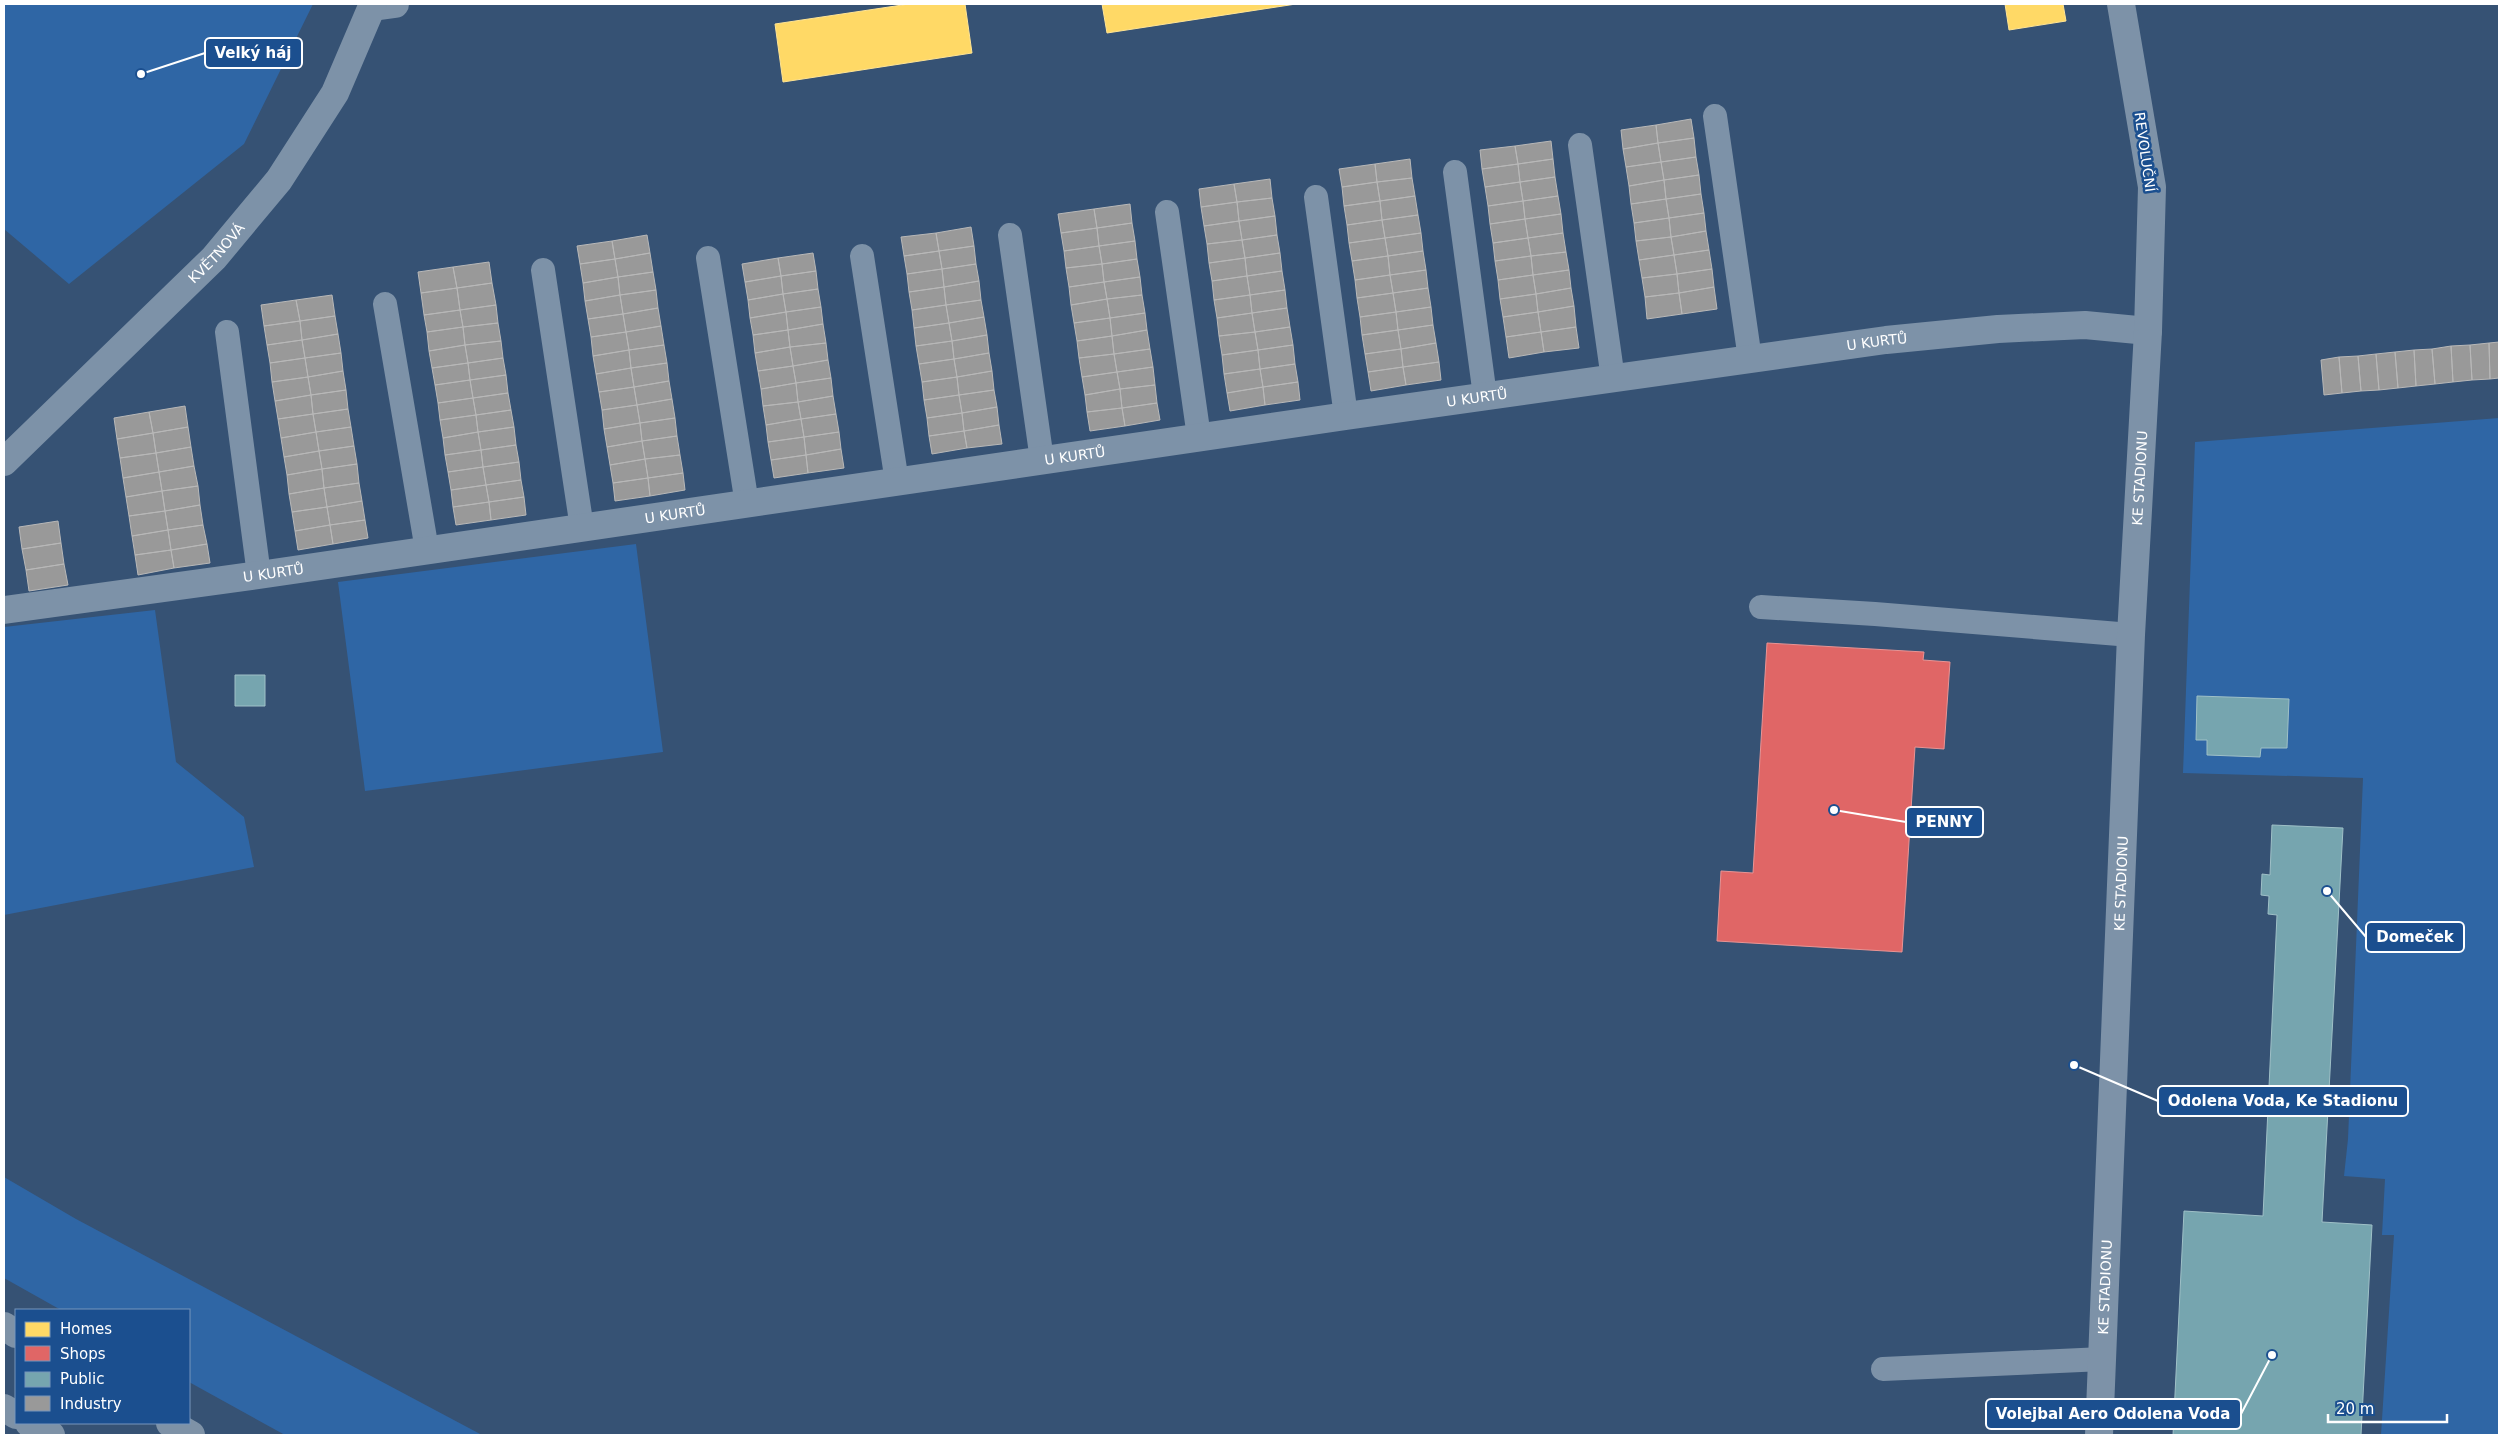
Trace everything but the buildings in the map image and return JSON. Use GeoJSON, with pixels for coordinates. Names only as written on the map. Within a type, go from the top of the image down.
{"type":"FeatureCollection","features":[{"type":"Feature","properties":{"kind":"highway"},"geometry":{"type":"LineString","coordinates":[[4,1326],[15,1333]]}},
{"type":"Feature","properties":{"kind":"highway"},"geometry":{"type":"LineString","coordinates":[[4,1408],[15,1414]]}},
{"type":"Feature","properties":{"kind":"highway"},"geometry":{"type":"LineString","coordinates":[[31,1424],[51,1435]]}},
{"type":"Feature","properties":{"kind":"highway"},"geometry":{"type":"LineString","coordinates":[[172,1424],[191,1435]]}},
{"type":"Feature","properties":{"kind":"street","name":"REVOLUČNÍ"},"geometry":{"type":"LineString","coordinates":[[2121,4],[2152,187],[2148,332]]}},
{"type":"Feature","properties":{"kind":"street","name":"KVĚTNOVÁ"},"geometry":{"type":"LineString","coordinates":[[4,462],[214,258],[267,194],[335,93],[380,5]]}},
{"type":"Feature","properties":{"kind":"street","name":"U KURTŮ"},"geometry":{"type":"LineString","coordinates":[[4,610],[259,575],[1199,437],[1886,340],[1998,329],[2085,325],[2148,332]]}},
{"type":"Feature","properties":{"kind":"street","name":"KE STADIONU"},"geometry":{"type":"LineString","coordinates":[[2100,1435],[2132,636],[2148,332]]}},
{"type":"Feature","properties":{"kind":"lane"},"geometry":{"type":"LineString","coordinates":[[1715,116],[1750,359]]}},
{"type":"Feature","properties":{"kind":"lane"},"geometry":{"type":"LineString","coordinates":[[1580,145],[1613,379]]}},
{"type":"Feature","properties":{"kind":"lane"},"geometry":{"type":"LineString","coordinates":[[1455,172],[1485,396]]}},
{"type":"Feature","properties":{"kind":"lane"},"geometry":{"type":"LineString","coordinates":[[1316,197],[1346,416]]}},
{"type":"Feature","properties":{"kind":"lane"},"geometry":{"type":"LineString","coordinates":[[1167,212],[1199,437]]}},
{"type":"Feature","properties":{"kind":"lane"},"geometry":{"type":"LineString","coordinates":[[1010,234],[1042,460]]}},
{"type":"Feature","properties":{"kind":"lane"},"geometry":{"type":"LineString","coordinates":[[862,256],[897,482]]}},
{"type":"Feature","properties":{"kind":"lane"},"geometry":{"type":"LineString","coordinates":[[708,258],[746,504]]}},
{"type":"Feature","properties":{"kind":"lane"},"geometry":{"type":"LineString","coordinates":[[543,270],[582,528]]}},
{"type":"Feature","properties":{"kind":"lane"},"geometry":{"type":"LineString","coordinates":[[385,304],[427,550]]}},
{"type":"Feature","properties":{"kind":"lane"},"geometry":{"type":"LineString","coordinates":[[227,332],[259,575]]}},
{"type":"Feature","properties":{"kind":"lane"},"geometry":{"type":"LineString","coordinates":[[1761,607],[1875,614],[2132,636]]}},
{"type":"Feature","properties":{"kind":"lane"},"geometry":{"type":"LineString","coordinates":[[1883,1369],[2103,1359]]}},
{"type":"Feature","properties":{"kind":"shaded area"},"geometry":{"type":"Polygon","coordinates":[[[4,4],[313,4],[244,144],[69,284],[4,229],[4,4]]]}},
{"type":"Feature","properties":{"kind":"shaded area"},"geometry":{"type":"Polygon","coordinates":[[[2499,418],[2499,1435],[2381,1435],[2394,1235],[2382,1235],[2385,1179],[2344,1176],[2348,1139],[2363,778],[2183,773],[2195,442],[2499,418]]]}},
{"type":"Feature","properties":{"kind":"shaded area"},"geometry":{"type":"Polygon","coordinates":[[[636,544],[663,752],[365,791],[338,582],[636,544]]]}},
{"type":"Feature","properties":{"kind":"shaded area"},"geometry":{"type":"Polygon","coordinates":[[[155,610],[176,762],[244,817],[254,867],[4,915],[4,627],[155,610]]]}},
{"type":"Feature","properties":{"kind":"shaded area"},"geometry":{"type":"Polygon","coordinates":[[[4,1177],[76,1219],[482,1435],[285,1435],[190,1383],[190,1309],[59,1309],[4,1278],[4,1177]]]}},
{"type":"Feature","properties":{"kind":"place","name":"Velký háj"},"geometry":{"type":"Point","coordinates":[141,74]}},
{"type":"Feature","properties":{"kind":"place","name":"PENNY"},"geometry":{"type":"Point","coordinates":[1834,810]}},
{"type":"Feature","properties":{"kind":"place","name":"Domeček"},"geometry":{"type":"Point","coordinates":[2327,891]}},
{"type":"Feature","properties":{"kind":"place","name":"Odolena Voda, Ke Stadionu"},"geometry":{"type":"Point","coordinates":[2074,1065]}},
{"type":"Feature","properties":{"kind":"place","name":"Volejbal Aero Odolena Voda"},"geometry":{"type":"Point","coordinates":[2272,1355]}}]}
